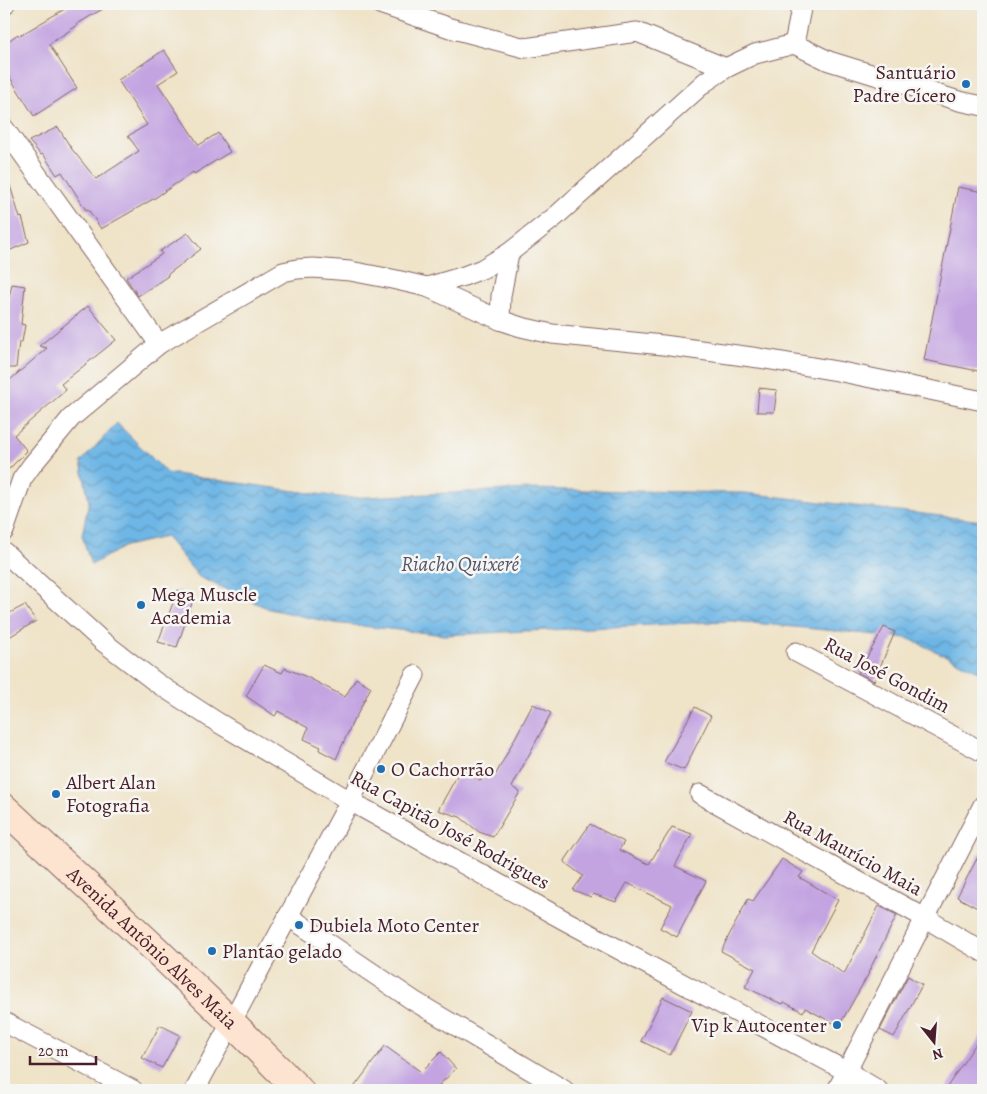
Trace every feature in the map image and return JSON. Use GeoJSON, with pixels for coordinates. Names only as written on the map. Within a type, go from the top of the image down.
{"type":"FeatureCollection","features":[{"type":"Feature","properties":{"kind":"main road","name":"Avenida Antônio Alves Maia"},"geometry":{"type":"LineString","coordinates":[[4,808],[155,948],[299,1090]]}},
{"type":"Feature","properties":{"kind":"street"},"geometry":{"type":"LineString","coordinates":[[380,4],[450,28],[526,48],[637,32],[726,68]]}},
{"type":"Feature","properties":{"kind":"street"},"geometry":{"type":"LineString","coordinates":[[794,44],[802,4]]}},
{"type":"Feature","properties":{"kind":"street"},"geometry":{"type":"LineString","coordinates":[[427,287],[482,269],[509,253],[556,216],[704,82],[726,68],[756,54],[794,44],[829,62],[959,101],[983,106]]}},
{"type":"Feature","properties":{"kind":"street"},"geometry":{"type":"LineString","coordinates":[[4,128],[159,344]]}},
{"type":"Feature","properties":{"kind":"street"},"geometry":{"type":"LineString","coordinates":[[500,320],[500,296],[509,253]]}},
{"type":"Feature","properties":{"kind":"street"},"geometry":{"type":"LineString","coordinates":[[4,531],[22,479],[71,418],[159,344],[283,272],[297,269],[312,268],[350,271],[427,287],[500,320],[552,334],[663,345],[758,358],[983,402]]}},
{"type":"Feature","properties":{"kind":"street","name":"Rua Capitão José Rodrigues"},"geometry":{"type":"LineString","coordinates":[[4,552],[102,641],[157,684],[217,722],[350,801],[564,920],[878,1090]]}},
{"type":"Feature","properties":{"kind":"street","name":"Rua José Gondim"},"geometry":{"type":"LineString","coordinates":[[796,652],[983,752]]}},
{"type":"Feature","properties":{"kind":"street"},"geometry":{"type":"LineString","coordinates":[[195,1090],[350,801],[414,675]]}},
{"type":"Feature","properties":{"kind":"street","name":"Rua Maurício Maia"},"geometry":{"type":"LineString","coordinates":[[700,794],[983,952]]}},
{"type":"Feature","properties":{"kind":"street"},"geometry":{"type":"LineString","coordinates":[[837,1090],[983,805]]}},
{"type":"Feature","properties":{"kind":"street"},"geometry":{"type":"LineString","coordinates":[[288,916],[414,1001],[564,1090]]}},
{"type":"Feature","properties":{"kind":"street"},"geometry":{"type":"LineString","coordinates":[[4,1022],[133,1090]]}},
{"type":"Feature","properties":{"kind":"water","name":"Riacho Quixeré"},"geometry":{"type":"Polygon","coordinates":[[[117,423],[167,473],[346,498],[528,489],[745,493],[983,521],[983,673],[907,638],[733,621],[445,635],[334,623],[269,609],[199,577],[166,537],[125,546],[91,565],[82,535],[89,501],[81,462],[117,423]]]}},
{"type":"Feature","properties":{"kind":"building"},"geometry":{"type":"Polygon","coordinates":[[[73,4],[111,4],[77,24],[49,44],[77,88],[34,116],[4,68],[4,44],[18,34],[19,36],[73,4]]]}},
{"type":"Feature","properties":{"kind":"building"},"geometry":{"type":"Polygon","coordinates":[[[164,50],[178,71],[158,84],[199,145],[218,133],[230,152],[194,174],[193,172],[155,198],[101,229],[88,209],[86,210],[62,172],[57,175],[43,154],[41,155],[29,141],[58,127],[71,148],[96,179],[139,151],[128,136],[147,125],[118,80],[164,50]]]}},
{"type":"Feature","properties":{"kind":"building"},"geometry":{"type":"Polygon","coordinates":[[[8,179],[29,242],[4,253],[4,180],[8,179]]]}},
{"type":"Feature","properties":{"kind":"building"},"geometry":{"type":"Polygon","coordinates":[[[958,187],[983,192],[983,372],[924,360],[958,187]]]}},
{"type":"Feature","properties":{"kind":"building"},"geometry":{"type":"Polygon","coordinates":[[[188,233],[201,249],[168,276],[138,296],[126,278],[162,254],[160,251],[188,233]]]}},
{"type":"Feature","properties":{"kind":"building"},"geometry":{"type":"Polygon","coordinates":[[[12,284],[25,286],[21,324],[25,325],[22,342],[19,342],[16,368],[4,368],[4,321],[12,284]]]}},
{"type":"Feature","properties":{"kind":"building"},"geometry":{"type":"Polygon","coordinates":[[[88,306],[116,340],[61,384],[66,390],[14,435],[27,451],[4,474],[4,385],[47,348],[39,346],[88,306]]]}},
{"type":"Feature","properties":{"kind":"building"},"geometry":{"type":"Polygon","coordinates":[[[759,388],[777,390],[774,412],[757,412],[759,388]]]}},
{"type":"Feature","properties":{"kind":"building"},"geometry":{"type":"Polygon","coordinates":[[[178,590],[194,597],[177,647],[158,642],[178,590]]]}},
{"type":"Feature","properties":{"kind":"building"},"geometry":{"type":"Polygon","coordinates":[[[25,605],[36,621],[4,640],[4,616],[25,605]]]}},
{"type":"Feature","properties":{"kind":"building"},"geometry":{"type":"Polygon","coordinates":[[[884,627],[895,632],[874,681],[858,673],[884,627]]]}},
{"type":"Feature","properties":{"kind":"building"},"geometry":{"type":"Polygon","coordinates":[[[264,665],[282,673],[285,668],[345,697],[356,678],[371,687],[336,759],[319,750],[321,747],[304,739],[308,728],[278,711],[275,716],[246,696],[264,665]]]}},
{"type":"Feature","properties":{"kind":"building"},"geometry":{"type":"Polygon","coordinates":[[[533,704],[551,713],[512,787],[520,792],[493,837],[479,832],[460,817],[438,810],[462,767],[481,781],[487,769],[496,774],[533,704]]]}},
{"type":"Feature","properties":{"kind":"building"},"geometry":{"type":"Polygon","coordinates":[[[695,707],[711,716],[684,770],[664,762],[695,707]]]}},
{"type":"Feature","properties":{"kind":"building"},"geometry":{"type":"Polygon","coordinates":[[[590,824],[624,842],[619,850],[649,864],[672,827],[692,834],[675,866],[706,881],[677,937],[660,928],[672,905],[627,883],[616,902],[593,894],[591,897],[573,890],[583,876],[564,862],[590,824]]]}},
{"type":"Feature","properties":{"kind":"building"},"geometry":{"type":"Polygon","coordinates":[[[983,847],[983,911],[957,897],[983,847]]]}},
{"type":"Feature","properties":{"kind":"building"},"geometry":{"type":"Polygon","coordinates":[[[782,859],[803,872],[799,877],[838,900],[811,951],[844,974],[879,906],[897,915],[869,973],[839,1026],[805,1008],[803,1012],[784,1002],[783,1004],[775,1001],[745,987],[755,969],[721,951],[748,899],[753,901],[782,859]]]}},
{"type":"Feature","properties":{"kind":"building"},"geometry":{"type":"Polygon","coordinates":[[[908,976],[922,985],[894,1037],[880,1030],[908,976]]]}},
{"type":"Feature","properties":{"kind":"building"},"geometry":{"type":"Polygon","coordinates":[[[663,997],[692,1011],[670,1055],[641,1041],[663,997]]]}},
{"type":"Feature","properties":{"kind":"building"},"geometry":{"type":"Polygon","coordinates":[[[160,1025],[180,1035],[162,1068],[142,1058],[160,1025]]]}},
{"type":"Feature","properties":{"kind":"building"},"geometry":{"type":"Polygon","coordinates":[[[983,1033],[983,1090],[945,1090],[983,1033]]]}},
{"type":"Feature","properties":{"kind":"building"},"geometry":{"type":"Polygon","coordinates":[[[385,1046],[421,1072],[441,1052],[456,1069],[439,1085],[447,1090],[352,1090],[385,1046]]]}},
{"type":"Feature","properties":{"kind":"place","name":"Santuário Padre Cícero"},"geometry":{"type":"Point","coordinates":[966,84]}},
{"type":"Feature","properties":{"kind":"place","name":"Mega Muscle Academia"},"geometry":{"type":"Point","coordinates":[141,605]}},
{"type":"Feature","properties":{"kind":"place","name":"O Cachorrão"},"geometry":{"type":"Point","coordinates":[381,769]}},
{"type":"Feature","properties":{"kind":"place","name":"Albert Alan Fotografia"},"geometry":{"type":"Point","coordinates":[56,794]}},
{"type":"Feature","properties":{"kind":"place","name":"Dubiela Moto Center"},"geometry":{"type":"Point","coordinates":[299,925]}},
{"type":"Feature","properties":{"kind":"place","name":"Plantão gelado"},"geometry":{"type":"Point","coordinates":[212,951]}},
{"type":"Feature","properties":{"kind":"place","name":"Vip k Autocenter"},"geometry":{"type":"Point","coordinates":[837,1025]}}]}
